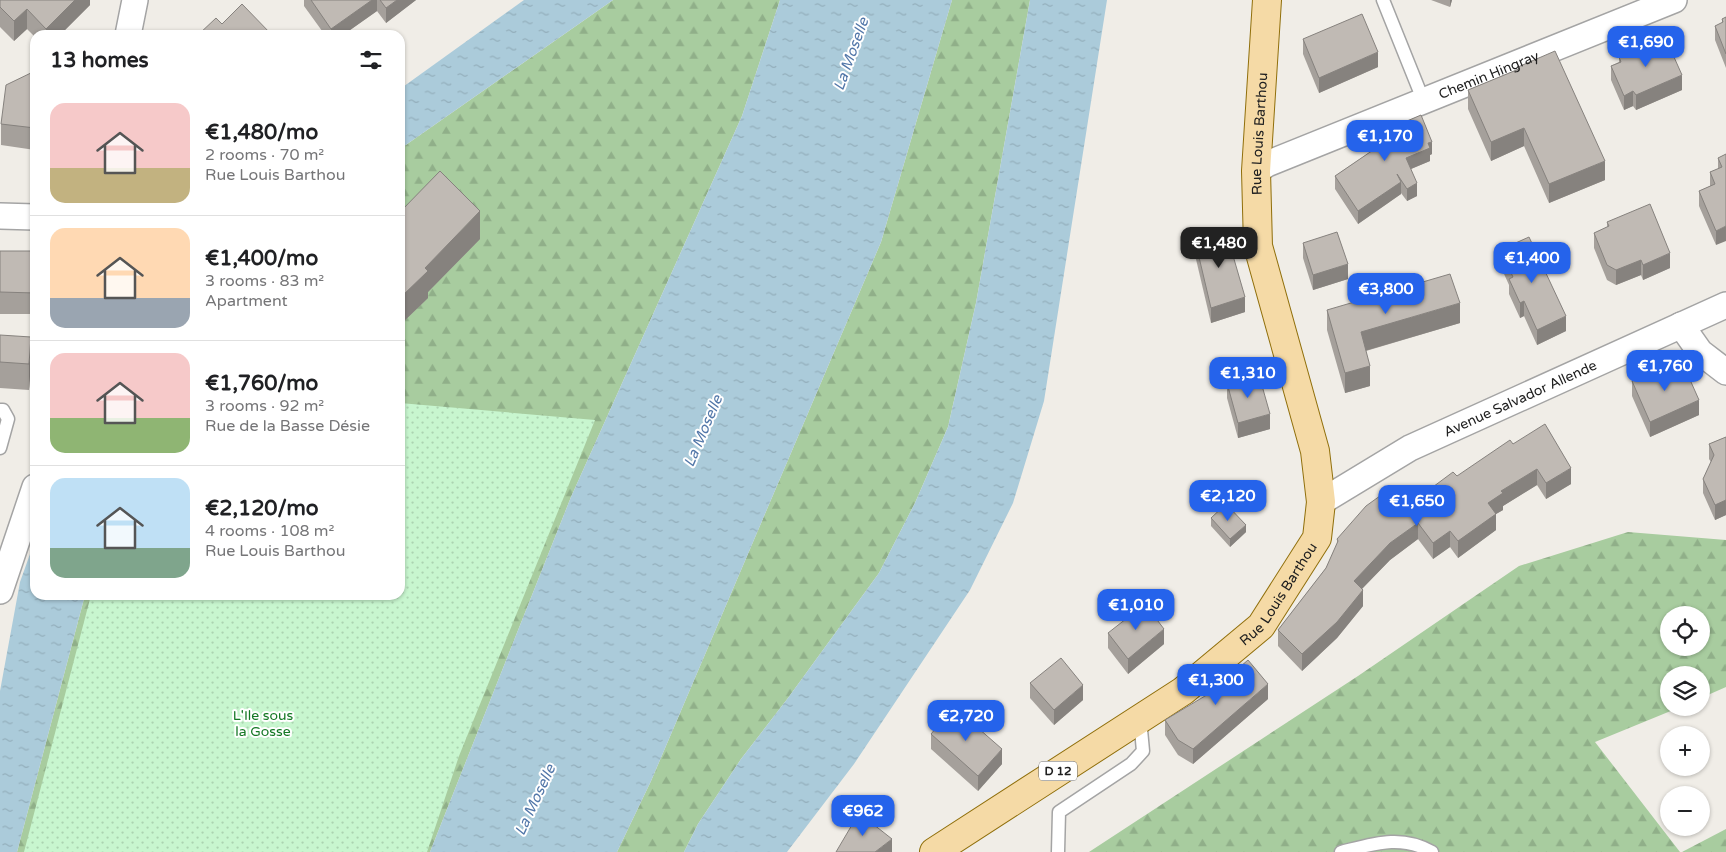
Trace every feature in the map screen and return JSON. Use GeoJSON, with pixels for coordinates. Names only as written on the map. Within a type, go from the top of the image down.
{"type":"FeatureCollection","features":[{"type":"Feature","properties":{"kind":"main road","name":"Rue Louis Barthou"},"geometry":{"type":"LineString","coordinates":[[934,852],[1184,692],[1261,626],[1317,538],[1321,502],[1315,451],[1258,246],[1267,0]]}},
{"type":"Feature","properties":{"kind":"street"},"geometry":{"type":"LineString","coordinates":[[129,30],[134,0]]}},
{"type":"Feature","properties":{"kind":"street","name":"Chemin Hingray"},"geometry":{"type":"LineString","coordinates":[[1261,168],[1669,1]]}},
{"type":"Feature","properties":{"kind":"street"},"geometry":{"type":"LineString","coordinates":[[0,216],[30,217]]}},
{"type":"Feature","properties":{"kind":"street","name":"Avenue Salvador Allende"},"geometry":{"type":"LineString","coordinates":[[1321,502],[1410,448],[1726,305]]}},
{"type":"Feature","properties":{"kind":"street"},"geometry":{"type":"LineString","coordinates":[[1681,325],[1700,352],[1726,372]]}},
{"type":"Feature","properties":{"kind":"street"},"geometry":{"type":"LineString","coordinates":[[0,591],[30,502]]}},
{"type":"Feature","properties":{"kind":"lane"},"geometry":{"type":"LineString","coordinates":[[1383,0],[1424,102]]}},
{"type":"Feature","properties":{"kind":"lane"},"geometry":{"type":"LineString","coordinates":[[0,410],[3,410],[8,419],[0,448]]}},
{"type":"Feature","properties":{"kind":"lane"},"geometry":{"type":"LineString","coordinates":[[1058,852],[1059,812],[1131,764],[1143,750],[1140,719]]}},
{"type":"Feature","properties":{"kind":"lane"},"geometry":{"type":"LineString","coordinates":[[1341,852],[1388,840],[1424,848],[1432,852]]}},
{"type":"Feature","properties":{"kind":"green space"},"geometry":{"type":"Polygon","coordinates":[[[613,0],[780,0],[742,116],[571,497],[430,852],[17,852],[84,600],[405,600],[405,146],[613,0]]]}},
{"type":"Feature","properties":{"kind":"green space"},"geometry":{"type":"Polygon","coordinates":[[[952,0],[1030,0],[976,303],[948,427],[915,503],[879,573],[741,759],[698,824],[684,852],[617,852],[651,781],[881,242],[952,0]]]}},
{"type":"Feature","properties":{"kind":"green space","name":"L'Ile sous la Gosse"},"geometry":{"type":"Polygon","coordinates":[[[405,403],[595,420],[459,756],[427,852],[24,852],[90,600],[405,600],[405,403]]]}},
{"type":"Feature","properties":{"kind":"green space"},"geometry":{"type":"Polygon","coordinates":[[[1628,532],[1726,540],[1726,687],[1710,694],[1710,666],[1660,666],[1660,715],[1595,742],[1660,826],[1660,836],[1668,836],[1680,852],[1089,852],[1358,676],[1519,566],[1628,532]]]}},
{"type":"Feature","properties":{"kind":"green space"},"geometry":{"type":"Polygon","coordinates":[[[1726,829],[1726,852],[1682,852],[1726,829]]]}},
{"type":"Feature","properties":{"kind":"water"},"geometry":{"type":"Polygon","coordinates":[[[524,0],[613,0],[405,146],[405,85],[524,0]]]}},
{"type":"Feature","properties":{"kind":"water","name":"La Moselle"},"geometry":{"type":"Polygon","coordinates":[[[780,0],[952,0],[881,242],[651,781],[617,852],[430,852],[571,497],[742,116],[780,0]]]}},
{"type":"Feature","properties":{"kind":"water"},"geometry":{"type":"Polygon","coordinates":[[[1030,0],[1107,0],[1044,401],[1013,503],[970,590],[854,764],[787,852],[684,852],[698,824],[741,759],[879,573],[915,503],[948,427],[976,303],[1030,0]]]}},
{"type":"Feature","properties":{"kind":"water"},"geometry":{"type":"Polygon","coordinates":[[[30,554],[30,600],[84,600],[17,852],[0,852],[0,691],[20,582],[30,554]]]}},
{"type":"Feature","properties":{"kind":"building"},"geometry":{"type":"Polygon","coordinates":[[[0,0],[75,0],[46,29],[27,9],[14,21],[0,7],[0,0]]]}},
{"type":"Feature","properties":{"kind":"building"},"geometry":{"type":"Polygon","coordinates":[[[311,0],[372,0],[331,29],[311,0]]]}},
{"type":"Feature","properties":{"kind":"building"},"geometry":{"type":"Polygon","coordinates":[[[380,0],[397,0],[386,8],[380,0]]]}},
{"type":"Feature","properties":{"kind":"building"},"geometry":{"type":"Polygon","coordinates":[[[242,4],[267,30],[203,30],[216,18],[222,24],[242,4]]]}},
{"type":"Feature","properties":{"kind":"building"},"geometry":{"type":"Polygon","coordinates":[[[1362,14],[1378,52],[1319,78],[1303,39],[1362,14]]]}},
{"type":"Feature","properties":{"kind":"building"},"geometry":{"type":"Polygon","coordinates":[[[1726,17],[1726,54],[1715,26],[1723,22],[1722,19],[1726,17]]]}},
{"type":"Feature","properties":{"kind":"building"},"geometry":{"type":"Polygon","coordinates":[[[1665,37],[1682,75],[1636,95],[1633,91],[1624,96],[1611,66],[1621,62],[1619,57],[1665,37]]]}},
{"type":"Feature","properties":{"kind":"building"},"geometry":{"type":"Polygon","coordinates":[[[1555,51],[1605,161],[1549,184],[1524,128],[1491,142],[1468,90],[1519,69],[1518,67],[1555,51]]]}},
{"type":"Feature","properties":{"kind":"building"},"geometry":{"type":"Polygon","coordinates":[[[30,73],[30,127],[1,124],[6,85],[30,73]]]}},
{"type":"Feature","properties":{"kind":"building"},"geometry":{"type":"Polygon","coordinates":[[[1421,115],[1432,142],[1428,143],[1430,148],[1406,158],[1417,183],[1407,189],[1397,174],[1401,182],[1358,211],[1335,176],[1379,146],[1368,131],[1390,122],[1393,127],[1421,115]]]}},
{"type":"Feature","properties":{"kind":"building"},"geometry":{"type":"Polygon","coordinates":[[[1726,154],[1726,226],[1716,231],[1699,191],[1715,184],[1710,172],[1722,167],[1718,158],[1726,154]]]}},
{"type":"Feature","properties":{"kind":"building"},"geometry":{"type":"Polygon","coordinates":[[[440,171],[480,211],[425,268],[428,271],[405,293],[405,207],[440,171]]]}},
{"type":"Feature","properties":{"kind":"building"},"geometry":{"type":"Polygon","coordinates":[[[1650,204],[1670,253],[1643,265],[1641,260],[1616,270],[1607,265],[1594,233],[1609,226],[1607,222],[1650,204]]]}},
{"type":"Feature","properties":{"kind":"building"},"geometry":{"type":"Polygon","coordinates":[[[1225,228],[1245,297],[1211,308],[1195,240],[1225,228]]]}},
{"type":"Feature","properties":{"kind":"building"},"geometry":{"type":"Polygon","coordinates":[[[1337,232],[1348,264],[1313,275],[1303,243],[1337,232]]]}},
{"type":"Feature","properties":{"kind":"building"},"geometry":{"type":"Polygon","coordinates":[[[1529,237],[1566,316],[1537,330],[1524,301],[1520,303],[1509,279],[1513,277],[1500,250],[1529,237]]]}},
{"type":"Feature","properties":{"kind":"building"},"geometry":{"type":"Polygon","coordinates":[[[0,251],[30,251],[30,293],[0,292],[0,251]]]}},
{"type":"Feature","properties":{"kind":"building"},"geometry":{"type":"Polygon","coordinates":[[[1450,274],[1460,303],[1361,332],[1370,366],[1345,373],[1327,310],[1450,274]]]}},
{"type":"Feature","properties":{"kind":"building"},"geometry":{"type":"Polygon","coordinates":[[[0,335],[30,337],[29,364],[0,362],[0,335]]]}},
{"type":"Feature","properties":{"kind":"building"},"geometry":{"type":"Polygon","coordinates":[[[1683,364],[1699,400],[1650,422],[1632,381],[1657,370],[1659,375],[1683,364]]]}},
{"type":"Feature","properties":{"kind":"building"},"geometry":{"type":"Polygon","coordinates":[[[1259,375],[1270,414],[1238,423],[1227,383],[1259,375]]]}},
{"type":"Feature","properties":{"kind":"building"},"geometry":{"type":"Polygon","coordinates":[[[1545,424],[1571,468],[1546,483],[1537,469],[1501,491],[1503,493],[1488,503],[1496,514],[1458,541],[1450,531],[1433,543],[1418,523],[1390,543],[1354,581],[1363,590],[1337,622],[1302,654],[1278,630],[1326,568],[1338,541],[1337,539],[1366,506],[1391,488],[1406,507],[1453,472],[1457,476],[1510,440],[1513,444],[1545,424]]]}},
{"type":"Feature","properties":{"kind":"building"},"geometry":{"type":"Polygon","coordinates":[[[1726,437],[1726,500],[1715,505],[1703,479],[1714,455],[1709,444],[1726,437]]]}},
{"type":"Feature","properties":{"kind":"building"},"geometry":{"type":"Polygon","coordinates":[[[1226,504],[1246,525],[1230,539],[1211,518],[1226,504]]]}},
{"type":"Feature","properties":{"kind":"building"},"geometry":{"type":"Polygon","coordinates":[[[1145,604],[1164,629],[1128,659],[1108,633],[1145,604]]]}},
{"type":"Feature","properties":{"kind":"building"},"geometry":{"type":"Polygon","coordinates":[[[1061,658],[1083,685],[1054,710],[1030,683],[1061,658]]]}},
{"type":"Feature","properties":{"kind":"building"},"geometry":{"type":"Polygon","coordinates":[[[1248,660],[1268,684],[1193,749],[1178,740],[1165,720],[1210,693],[1248,660]]]}},
{"type":"Feature","properties":{"kind":"building"},"geometry":{"type":"Polygon","coordinates":[[[954,707],[1002,749],[978,776],[931,734],[954,707]]]}},
{"type":"Feature","properties":{"kind":"building"},"geometry":{"type":"Polygon","coordinates":[[[859,813],[892,839],[875,852],[836,852],[859,813]]]}}]}
